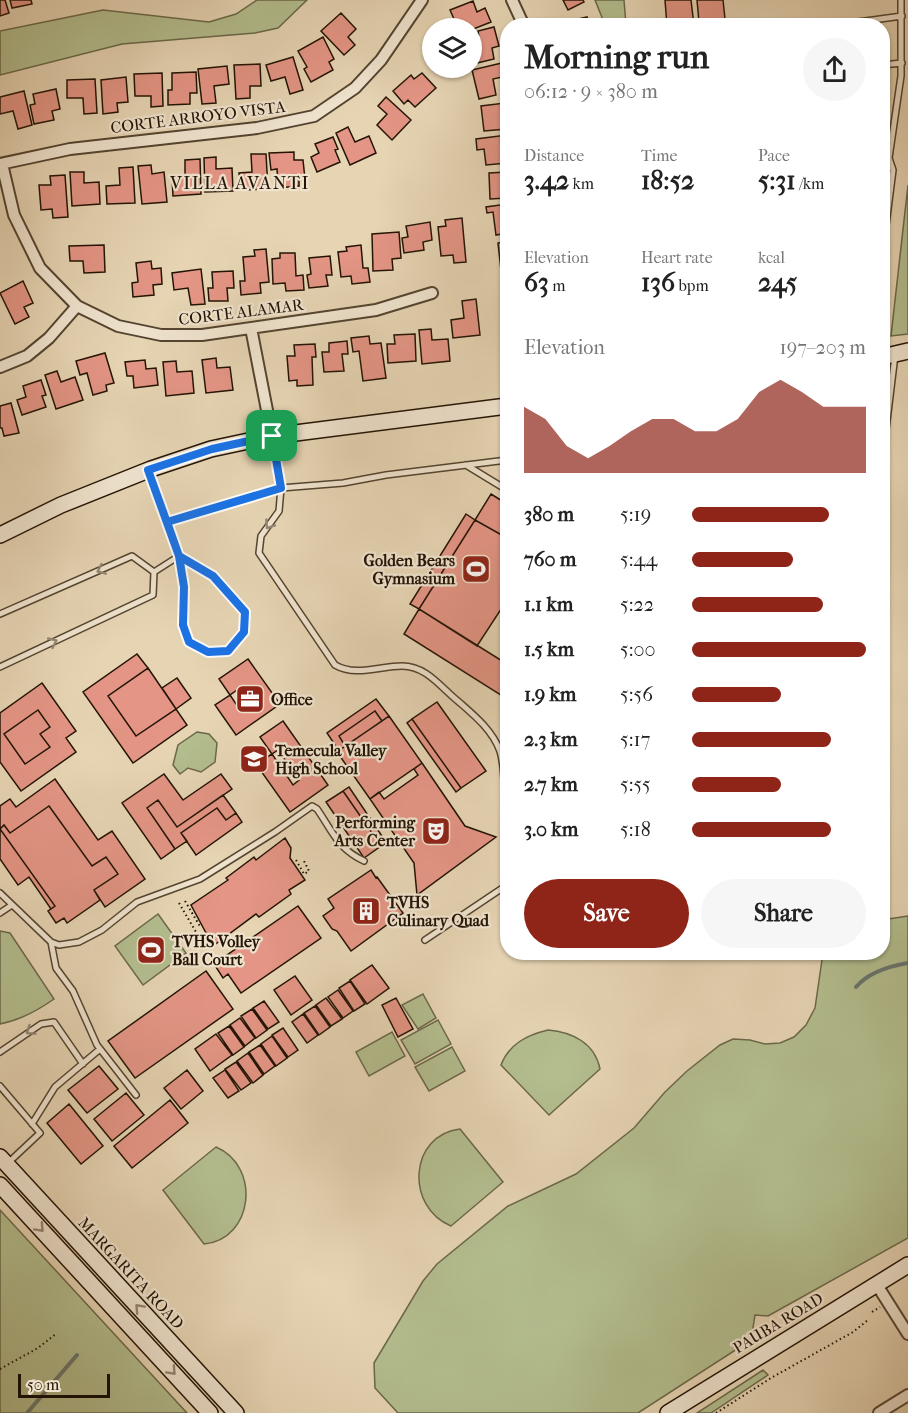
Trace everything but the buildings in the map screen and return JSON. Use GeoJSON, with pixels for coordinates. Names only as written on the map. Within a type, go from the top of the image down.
{"type":"FeatureCollection","features":[{"type":"Feature","properties":{"kind":"main road"},"geometry":{"type":"LineString","coordinates":[[0,536],[61,506],[148,470],[212,449],[272,436],[500,407]]}},
{"type":"Feature","properties":{"kind":"main road","name":"MARGARITA ROAD"},"geometry":{"type":"LineString","coordinates":[[3,1160],[236,1413]]}},
{"type":"Feature","properties":{"kind":"main road"},"geometry":{"type":"LineString","coordinates":[[0,1185],[210,1413]]}},
{"type":"Feature","properties":{"kind":"main road","name":"PAUBA ROAD"},"geometry":{"type":"LineString","coordinates":[[668,1413],[687,1408],[908,1265]]}},
{"type":"Feature","properties":{"kind":"street","name":"CORTE ARROYO VISTA"},"geometry":{"type":"LineString","coordinates":[[1,164],[70,149],[257,128],[314,116],[356,88],[381,60],[422,0]]}},
{"type":"Feature","properties":{"kind":"street"},"geometry":{"type":"LineString","coordinates":[[512,0],[520,18]]}},
{"type":"Feature","properties":{"kind":"street","name":"CORTE ALAMAR"},"geometry":{"type":"LineString","coordinates":[[1,164],[14,215],[40,268],[77,306],[118,326],[161,335],[202,335],[376,310],[432,293]]}},
{"type":"Feature","properties":{"kind":"street"},"geometry":{"type":"LineString","coordinates":[[0,368],[27,356],[49,338],[77,306]]}},
{"type":"Feature","properties":{"kind":"street"},"geometry":{"type":"LineString","coordinates":[[251,328],[272,436]]}},
{"type":"Feature","properties":{"kind":"street"},"geometry":{"type":"LineString","coordinates":[[877,1285],[908,1335]]}},
{"type":"Feature","properties":{"kind":"street"},"geometry":{"type":"LineString","coordinates":[[879,1413],[908,1395]]}},
{"type":"Feature","properties":{"kind":"lane"},"geometry":{"type":"LineString","coordinates":[[890,151],[902,63],[901,0]]}},
{"type":"Feature","properties":{"kind":"lane"},"geometry":{"type":"LineString","coordinates":[[887,18],[902,16]]}},
{"type":"Feature","properties":{"kind":"lane"},"geometry":{"type":"LineString","coordinates":[[890,64],[902,63]]}},
{"type":"Feature","properties":{"kind":"lane"},"geometry":{"type":"LineString","coordinates":[[890,162],[892,183],[890,198]]}},
{"type":"Feature","properties":{"kind":"lane"},"geometry":{"type":"LineString","coordinates":[[890,413],[900,352]]}},
{"type":"Feature","properties":{"kind":"lane"},"geometry":{"type":"LineString","coordinates":[[272,436],[281,488],[279,511],[261,536],[259,553],[335,665],[355,671],[400,666],[417,668],[435,680],[480,720],[500,752]]}},
{"type":"Feature","properties":{"kind":"lane"},"geometry":{"type":"LineString","coordinates":[[167,522],[281,488],[343,483],[386,475],[500,461]]}},
{"type":"Feature","properties":{"kind":"lane"},"geometry":{"type":"LineString","coordinates":[[466,465],[500,486]]}},
{"type":"Feature","properties":{"kind":"lane"},"geometry":{"type":"LineString","coordinates":[[148,470],[179,556],[184,587],[183,625],[189,642],[208,652],[228,651],[244,632],[245,612],[213,576],[179,556]]}},
{"type":"Feature","properties":{"kind":"lane"},"geometry":{"type":"LineString","coordinates":[[0,614],[132,556],[154,572]]}},
{"type":"Feature","properties":{"kind":"lane"},"geometry":{"type":"LineString","coordinates":[[154,572],[179,556]]}},
{"type":"Feature","properties":{"kind":"lane"},"geometry":{"type":"LineString","coordinates":[[0,667],[153,595],[154,572]]}},
{"type":"Feature","properties":{"kind":"lane"},"geometry":{"type":"LineString","coordinates":[[0,893],[51,942],[59,945],[79,942],[102,930],[136,902],[201,879],[312,806],[340,845],[349,854],[364,861]]}},
{"type":"Feature","properties":{"kind":"lane"},"geometry":{"type":"LineString","coordinates":[[425,940],[500,890]]}},
{"type":"Feature","properties":{"kind":"lane"},"geometry":{"type":"LineString","coordinates":[[0,913],[12,905]]}},
{"type":"Feature","properties":{"kind":"lane"},"geometry":{"type":"LineString","coordinates":[[51,942],[56,968],[73,992],[100,1049],[136,1095]]}},
{"type":"Feature","properties":{"kind":"lane"},"geometry":{"type":"LineString","coordinates":[[0,1052],[41,1024],[54,1022],[83,1064]]}},
{"type":"Feature","properties":{"kind":"lane"},"geometry":{"type":"LineString","coordinates":[[32,1124],[55,1087],[100,1049]]}},
{"type":"Feature","properties":{"kind":"lane"},"geometry":{"type":"LineString","coordinates":[[0,1086],[40,1133],[3,1160]]}},
{"type":"Feature","properties":{"kind":"path"},"geometry":{"type":"LineString","coordinates":[[296,860],[304,874],[309,871],[303,859]]}},
{"type":"Feature","properties":{"kind":"path"},"geometry":{"type":"LineString","coordinates":[[185,901],[201,928]]}},
{"type":"Feature","properties":{"kind":"path"},"geometry":{"type":"LineString","coordinates":[[179,903],[196,932]]}},
{"type":"Feature","properties":{"kind":"path"},"geometry":{"type":"LineString","coordinates":[[716,1413],[771,1378],[853,1332],[867,1320]]}},
{"type":"Feature","properties":{"kind":"path"},"geometry":{"type":"LineString","coordinates":[[0,1369],[38,1348],[57,1333]]}},
{"type":"Feature","properties":{"kind":"green space"},"geometry":{"type":"Polygon","coordinates":[[[257,0],[307,0],[278,28],[255,33],[122,44],[0,75],[0,31],[103,10],[209,22],[236,14],[257,0]]]}},
{"type":"Feature","properties":{"kind":"green space"},"geometry":{"type":"Polygon","coordinates":[[[595,0],[624,0],[625,18],[602,18],[595,0]]]}},
{"type":"Feature","properties":{"kind":"green space"},"geometry":{"type":"Polygon","coordinates":[[[908,185],[908,334],[891,336],[908,185]]]}},
{"type":"Feature","properties":{"kind":"green space"},"geometry":{"type":"Polygon","coordinates":[[[197,732],[209,734],[217,743],[215,762],[201,772],[188,768],[180,774],[173,765],[178,745],[197,732]]]}},
{"type":"Feature","properties":{"kind":"green space","name":"TVHS Volley Ball Court"},"geometry":{"type":"Polygon","coordinates":[[[158,914],[186,953],[143,985],[115,946],[158,914]]]}},
{"type":"Feature","properties":{"kind":"green space"},"geometry":{"type":"Polygon","coordinates":[[[908,916],[908,1238],[768,1316],[755,1315],[751,1340],[638,1413],[398,1413],[375,1388],[374,1363],[423,1281],[437,1264],[508,1206],[576,1174],[634,1128],[665,1092],[720,1045],[733,1039],[765,1044],[780,1043],[794,1037],[806,1025],[815,1008],[822,960],[890,960],[890,919],[908,916]]]}},
{"type":"Feature","properties":{"kind":"green space"},"geometry":{"type":"Polygon","coordinates":[[[0,931],[10,933],[54,999],[28,1014],[0,1024],[0,931]]]}},
{"type":"Feature","properties":{"kind":"green space"},"geometry":{"type":"Polygon","coordinates":[[[423,994],[436,1018],[418,1029],[402,1005],[423,994]]]}},
{"type":"Feature","properties":{"kind":"green space"},"geometry":{"type":"Polygon","coordinates":[[[438,1020],[451,1044],[415,1064],[401,1040],[438,1020]]]}},
{"type":"Feature","properties":{"kind":"green space"},"geometry":{"type":"Polygon","coordinates":[[[548,1030],[566,1033],[581,1040],[593,1052],[600,1069],[549,1115],[501,1065],[514,1046],[533,1035],[548,1030]]]}},
{"type":"Feature","properties":{"kind":"green space"},"geometry":{"type":"Polygon","coordinates":[[[392,1032],[405,1056],[369,1076],[356,1052],[392,1032]]]}},
{"type":"Feature","properties":{"kind":"green space"},"geometry":{"type":"Polygon","coordinates":[[[452,1047],[465,1071],[429,1091],[415,1067],[452,1047]]]}},
{"type":"Feature","properties":{"kind":"green space"},"geometry":{"type":"Polygon","coordinates":[[[460,1129],[503,1182],[451,1226],[436,1217],[426,1204],[420,1189],[419,1173],[423,1157],[431,1144],[443,1134],[460,1129]]]}},
{"type":"Feature","properties":{"kind":"green space"},"geometry":{"type":"Polygon","coordinates":[[[216,1147],[230,1156],[240,1169],[245,1185],[246,1201],[242,1216],[233,1229],[221,1239],[204,1244],[163,1190],[216,1147]]]}},
{"type":"Feature","properties":{"kind":"green space"},"geometry":{"type":"Polygon","coordinates":[[[0,1210],[187,1413],[0,1413],[0,1210]]]}},
{"type":"Feature","properties":{"kind":"green space"},"geometry":{"type":"Polygon","coordinates":[[[763,1370],[768,1375],[711,1413],[697,1413],[763,1370]]]}},
{"type":"Feature","properties":{"kind":"waterway"},"geometry":{"type":"LineString","coordinates":[[856,987],[880,971],[908,963]]}},
{"type":"Feature","properties":{"kind":"waterway"},"geometry":{"type":"LineString","coordinates":[[27,1413],[77,1355]]}},
{"type":"Feature","properties":{"kind":"place","name":"Golden Bears Gymnasium"},"geometry":{"type":"Point","coordinates":[476,569]}},
{"type":"Feature","properties":{"kind":"place","name":"Office"},"geometry":{"type":"Point","coordinates":[250,699]}},
{"type":"Feature","properties":{"kind":"place","name":"Temecula Valley High School"},"geometry":{"type":"Point","coordinates":[254,759]}},
{"type":"Feature","properties":{"kind":"place","name":"Performing Arts Center"},"geometry":{"type":"Point","coordinates":[436,831]}},
{"type":"Feature","properties":{"kind":"place","name":"TVHS Culinary Quad"},"geometry":{"type":"Point","coordinates":[366,911]}},
{"type":"Feature","properties":{"kind":"place","name":"TVHS Volley Ball Court"},"geometry":{"type":"Point","coordinates":[151,950]}},
{"type":"Feature","properties":{"kind":"district","name":"VILLA AVANTI"},"geometry":{"type":"Point","coordinates":[240,183]}},
{"type":"Feature","properties":{"kind":"route"},"geometry":{"type":"LineString","coordinates":[[272,436],[212,449],[148,470],[179,556],[213,576],[245,612],[244,632],[228,651],[208,652],[189,642],[183,625],[184,587],[179,556],[167,522],[281,488],[272,436]]}}]}
